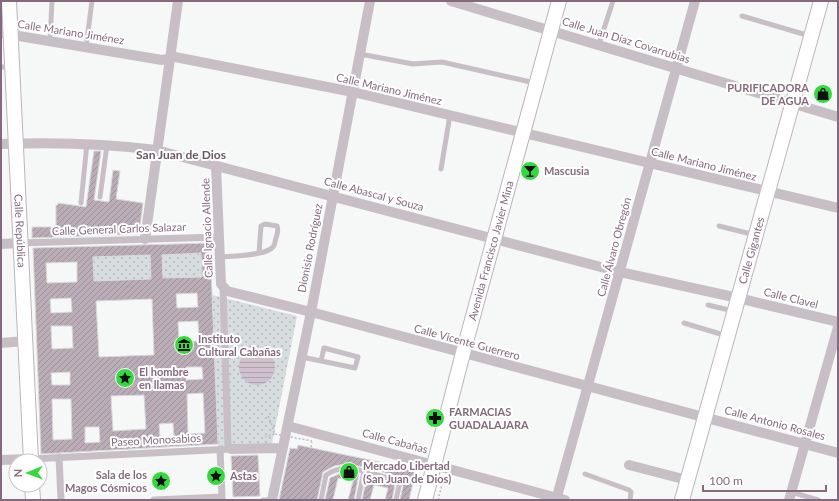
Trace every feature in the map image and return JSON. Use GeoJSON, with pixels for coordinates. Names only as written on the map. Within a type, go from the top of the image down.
{"type":"FeatureCollection","features":[{"type":"Feature","properties":{"kind":"main road","name":"Calle República"},"geometry":{"type":"LineString","coordinates":[[9,1],[6,34],[6,67],[16,143],[31,453]]}},
{"type":"Feature","properties":{"kind":"main road","name":"Avenida Francisco Javier Mina"},"geometry":{"type":"LineString","coordinates":[[425,500],[440,466],[463,353],[559,1]]}},
{"type":"Feature","properties":{"kind":"main road","name":"Calle Gigantes"},"geometry":{"type":"LineString","coordinates":[[682,500],[794,103],[821,1]]}},
{"type":"Feature","properties":{"kind":"street"},"geometry":{"type":"LineString","coordinates":[[145,239],[156,150],[178,1]]}},
{"type":"Feature","properties":{"kind":"street","name":"Dionisio Rodríguez"},"geometry":{"type":"LineString","coordinates":[[272,500],[311,312],[370,1]]}},
{"type":"Feature","properties":{"kind":"street","name":"Calle Juan Díaz Covarrubias"},"geometry":{"type":"LineString","coordinates":[[451,1],[599,44],[838,117]]}},
{"type":"Feature","properties":{"kind":"street","name":"Calle Álvaro Obregón"},"geometry":{"type":"LineString","coordinates":[[559,499],[588,386],[695,1]]}},
{"type":"Feature","properties":{"kind":"street","name":"Calle Mariano Jiménez"},"geometry":{"type":"LineString","coordinates":[[6,34],[164,60],[175,57],[353,92],[838,208]]}},
{"type":"Feature","properties":{"kind":"street","name":"Calle Abascal y Souza"},"geometry":{"type":"LineString","coordinates":[[1,144],[87,143],[156,150],[620,272],[738,298]]}},
{"type":"Feature","properties":{"kind":"street","name":"Calle Ignacio Allende"},"geometry":{"type":"LineString","coordinates":[[216,166],[221,284],[223,288]]}},
{"type":"Feature","properties":{"kind":"street","name":"Calle General Carlos Salazar"},"geometry":{"type":"LineString","coordinates":[[20,243],[219,237]]}},
{"type":"Feature","properties":{"kind":"street"},"geometry":{"type":"LineString","coordinates":[[1,244],[20,243]]}},
{"type":"Feature","properties":{"kind":"street"},"geometry":{"type":"LineString","coordinates":[[223,288],[230,447]]}},
{"type":"Feature","properties":{"kind":"street","name":"Calle Vicente Guerrero"},"geometry":{"type":"LineString","coordinates":[[223,288],[227,291],[706,417]]}},
{"type":"Feature","properties":{"kind":"street","name":"Calle Clavel"},"geometry":{"type":"LineString","coordinates":[[738,298],[838,322]]}},
{"type":"Feature","properties":{"kind":"street"},"geometry":{"type":"LineString","coordinates":[[790,496],[838,327]]}},
{"type":"Feature","properties":{"kind":"street"},"geometry":{"type":"LineString","coordinates":[[1,343],[25,341]]}},
{"type":"Feature","properties":{"kind":"street","name":"Calle Antonio Rosales"},"geometry":{"type":"LineString","coordinates":[[706,417],[838,453]]}},
{"type":"Feature","properties":{"kind":"street","name":"Calle Cabañas"},"geometry":{"type":"LineString","coordinates":[[288,426],[559,499]]}},
{"type":"Feature","properties":{"kind":"street","name":"Paseo Monosabios"},"geometry":{"type":"LineString","coordinates":[[48,458],[220,449],[230,447],[282,448]]}},
{"type":"Feature","properties":{"kind":"street"},"geometry":{"type":"LineString","coordinates":[[154,500],[222,497],[220,449]]}},
{"type":"Feature","properties":{"kind":"street"},"geometry":{"type":"LineString","coordinates":[[59,457],[61,500]]}},
{"type":"Feature","properties":{"kind":"street"},"geometry":{"type":"LineString","coordinates":[[629,465],[687,480]]}},
{"type":"Feature","properties":{"kind":"lane"},"geometry":{"type":"LineString","coordinates":[[50,41],[52,1]]}},
{"type":"Feature","properties":{"kind":"lane"},"geometry":{"type":"LineString","coordinates":[[86,47],[92,1]]}},
{"type":"Feature","properties":{"kind":"lane"},"geometry":{"type":"LineString","coordinates":[[599,44],[613,1]]}},
{"type":"Feature","properties":{"kind":"lane"},"geometry":{"type":"LineString","coordinates":[[742,16],[812,36]]}},
{"type":"Feature","properties":{"kind":"lane"},"geometry":{"type":"LineString","coordinates":[[360,54],[413,64],[442,62],[536,84]]}},
{"type":"Feature","properties":{"kind":"lane"},"geometry":{"type":"LineString","coordinates":[[441,169],[450,115]]}},
{"type":"Feature","properties":{"kind":"lane"},"geometry":{"type":"LineString","coordinates":[[80,203],[87,143]]}},
{"type":"Feature","properties":{"kind":"lane"},"geometry":{"type":"LineString","coordinates":[[100,197],[107,144]]}},
{"type":"Feature","properties":{"kind":"lane"},"geometry":{"type":"LineString","coordinates":[[220,257],[259,253],[273,246],[278,230],[277,226],[265,224],[261,226],[259,253]]}},
{"type":"Feature","properties":{"kind":"lane"},"geometry":{"type":"LineString","coordinates":[[719,226],[756,235]]}},
{"type":"Feature","properties":{"kind":"lane"},"geometry":{"type":"LineString","coordinates":[[708,305],[734,312]]}},
{"type":"Feature","properties":{"kind":"lane"},"geometry":{"type":"LineString","coordinates":[[684,323],[728,336]]}},
{"type":"Feature","properties":{"kind":"lane"},"geometry":{"type":"LineString","coordinates":[[302,357],[321,361],[355,368],[358,357],[324,348],[321,361]]}},
{"type":"Feature","properties":{"kind":"lane"},"geometry":{"type":"LineString","coordinates":[[320,500],[326,475],[330,472],[346,468],[364,471],[398,481],[399,486],[396,500]]}},
{"type":"Feature","properties":{"kind":"lane"},"geometry":{"type":"LineString","coordinates":[[358,500],[364,471]]}},
{"type":"Feature","properties":{"kind":"lane"},"geometry":{"type":"LineString","coordinates":[[585,474],[629,490],[631,492],[630,500]]}},
{"type":"Feature","properties":{"kind":"lane"},"geometry":{"type":"LineString","coordinates":[[275,486],[277,493],[276,500]]}},
{"type":"Feature","properties":{"kind":"lane"},"geometry":{"type":"LineString","coordinates":[[790,496],[818,500]]}},
{"type":"Feature","properties":{"kind":"lane"},"geometry":{"type":"LineString","coordinates":[[263,500],[272,500]]}},
{"type":"Feature","properties":{"kind":"path"},"geometry":{"type":"LineString","coordinates":[[268,415],[275,434]]}},
{"type":"Feature","properties":{"kind":"path"},"geometry":{"type":"LineString","coordinates":[[261,438],[275,434],[312,442],[311,447]]}},
{"type":"Feature","properties":{"kind":"path"},"geometry":{"type":"LineString","coordinates":[[438,500],[440,466]]}},
{"type":"Feature","properties":{"kind":"shaded area"},"geometry":{"type":"Polygon","coordinates":[[[201,253],[202,277],[163,278],[162,255],[201,253]]]}},
{"type":"Feature","properties":{"kind":"shaded area"},"geometry":{"type":"Polygon","coordinates":[[[150,255],[151,279],[94,281],[93,257],[150,255]]]}},
{"type":"Feature","properties":{"kind":"shaded area"},"geometry":{"type":"Polygon","coordinates":[[[212,295],[297,316],[272,444],[218,446],[212,295]]]}},
{"type":"Feature","properties":{"kind":"shaded area"},"geometry":{"type":"Polygon","coordinates":[[[261,349],[270,354],[274,360],[274,374],[270,380],[261,385],[253,385],[244,380],[240,374],[239,363],[244,354],[250,350],[261,349]]]}},
{"type":"Feature","properties":{"kind":"building"},"geometry":{"type":"Polygon","coordinates":[[[94,151],[101,151],[94,200],[109,202],[113,170],[120,171],[116,199],[143,203],[139,234],[32,238],[32,227],[56,227],[56,205],[58,205],[58,203],[86,207],[94,151]]]}},
{"type":"Feature","properties":{"kind":"building","name":"Instituto Cultural Cabañas"},"geometry":{"type":"Polygon","coordinates":[[[210,243],[218,444],[41,453],[33,248],[210,243]],[[201,253],[162,255],[163,278],[202,277],[201,253]],[[150,255],[93,257],[94,281],[151,279],[150,255]],[[77,262],[46,263],[47,283],[77,282],[77,262]],[[197,293],[176,294],[177,308],[198,307],[197,293]],[[71,298],[50,299],[51,313],[72,312],[71,298]],[[152,299],[96,301],[99,357],[154,355],[152,299]],[[198,321],[178,322],[179,342],[199,341],[198,321]],[[51,326],[52,349],[73,348],[72,326],[51,326]],[[186,367],[186,380],[203,379],[202,367],[186,367]],[[70,372],[51,373],[52,385],[70,385],[70,372]],[[203,393],[187,394],[188,434],[205,433],[203,393]],[[144,395],[111,396],[113,431],[146,429],[144,395]],[[52,399],[53,440],[72,439],[71,399],[52,399]],[[173,423],[159,424],[160,439],[174,438],[173,423]],[[85,427],[85,443],[100,442],[99,427],[85,427]]]}},
{"type":"Feature","properties":{"kind":"building","name":"Mercado Libertad (San Juan de Dios)"},"geometry":{"type":"Polygon","coordinates":[[[298,445],[413,469],[415,474],[409,500],[400,500],[403,486],[400,477],[365,467],[345,464],[334,466],[323,472],[317,500],[279,500],[290,448],[297,449],[298,445]]]}},
{"type":"Feature","properties":{"kind":"building"},"geometry":{"type":"Polygon","coordinates":[[[258,455],[260,496],[233,497],[231,456],[258,455]]]}},
{"type":"Feature","properties":{"kind":"building"},"geometry":{"type":"Polygon","coordinates":[[[341,473],[359,474],[354,500],[348,500],[353,481],[338,478],[333,500],[325,500],[330,478],[341,473]]]}},
{"type":"Feature","properties":{"kind":"building"},"geometry":{"type":"Polygon","coordinates":[[[367,476],[395,484],[392,500],[385,500],[388,488],[374,485],[370,500],[362,500],[367,476]]]}},
{"type":"Feature","properties":{"kind":"place","name":"PURIFICADORA DE AGUA"},"geometry":{"type":"Point","coordinates":[823,94]}},
{"type":"Feature","properties":{"kind":"place","name":"Mascusia"},"geometry":{"type":"Point","coordinates":[530,171]}},
{"type":"Feature","properties":{"kind":"place","name":"Instituto Cultural Cabañas"},"geometry":{"type":"Point","coordinates":[184,345]}},
{"type":"Feature","properties":{"kind":"place","name":"El hombre en llamas"},"geometry":{"type":"Point","coordinates":[125,378]}},
{"type":"Feature","properties":{"kind":"place","name":"FARMACIAS GUADALAJARA"},"geometry":{"type":"Point","coordinates":[435,418]}},
{"type":"Feature","properties":{"kind":"place","name":"Mercado Libertad (San Juan de Dios)"},"geometry":{"type":"Point","coordinates":[349,472]}},
{"type":"Feature","properties":{"kind":"place","name":"Astas"},"geometry":{"type":"Point","coordinates":[216,476]}},
{"type":"Feature","properties":{"kind":"place","name":"Sala de los Magos Cósmicos"},"geometry":{"type":"Point","coordinates":[161,481]}},
{"type":"Feature","properties":{"kind":"district","name":"San Juan de Dios"},"geometry":{"type":"Point","coordinates":[181,155]}}]}
